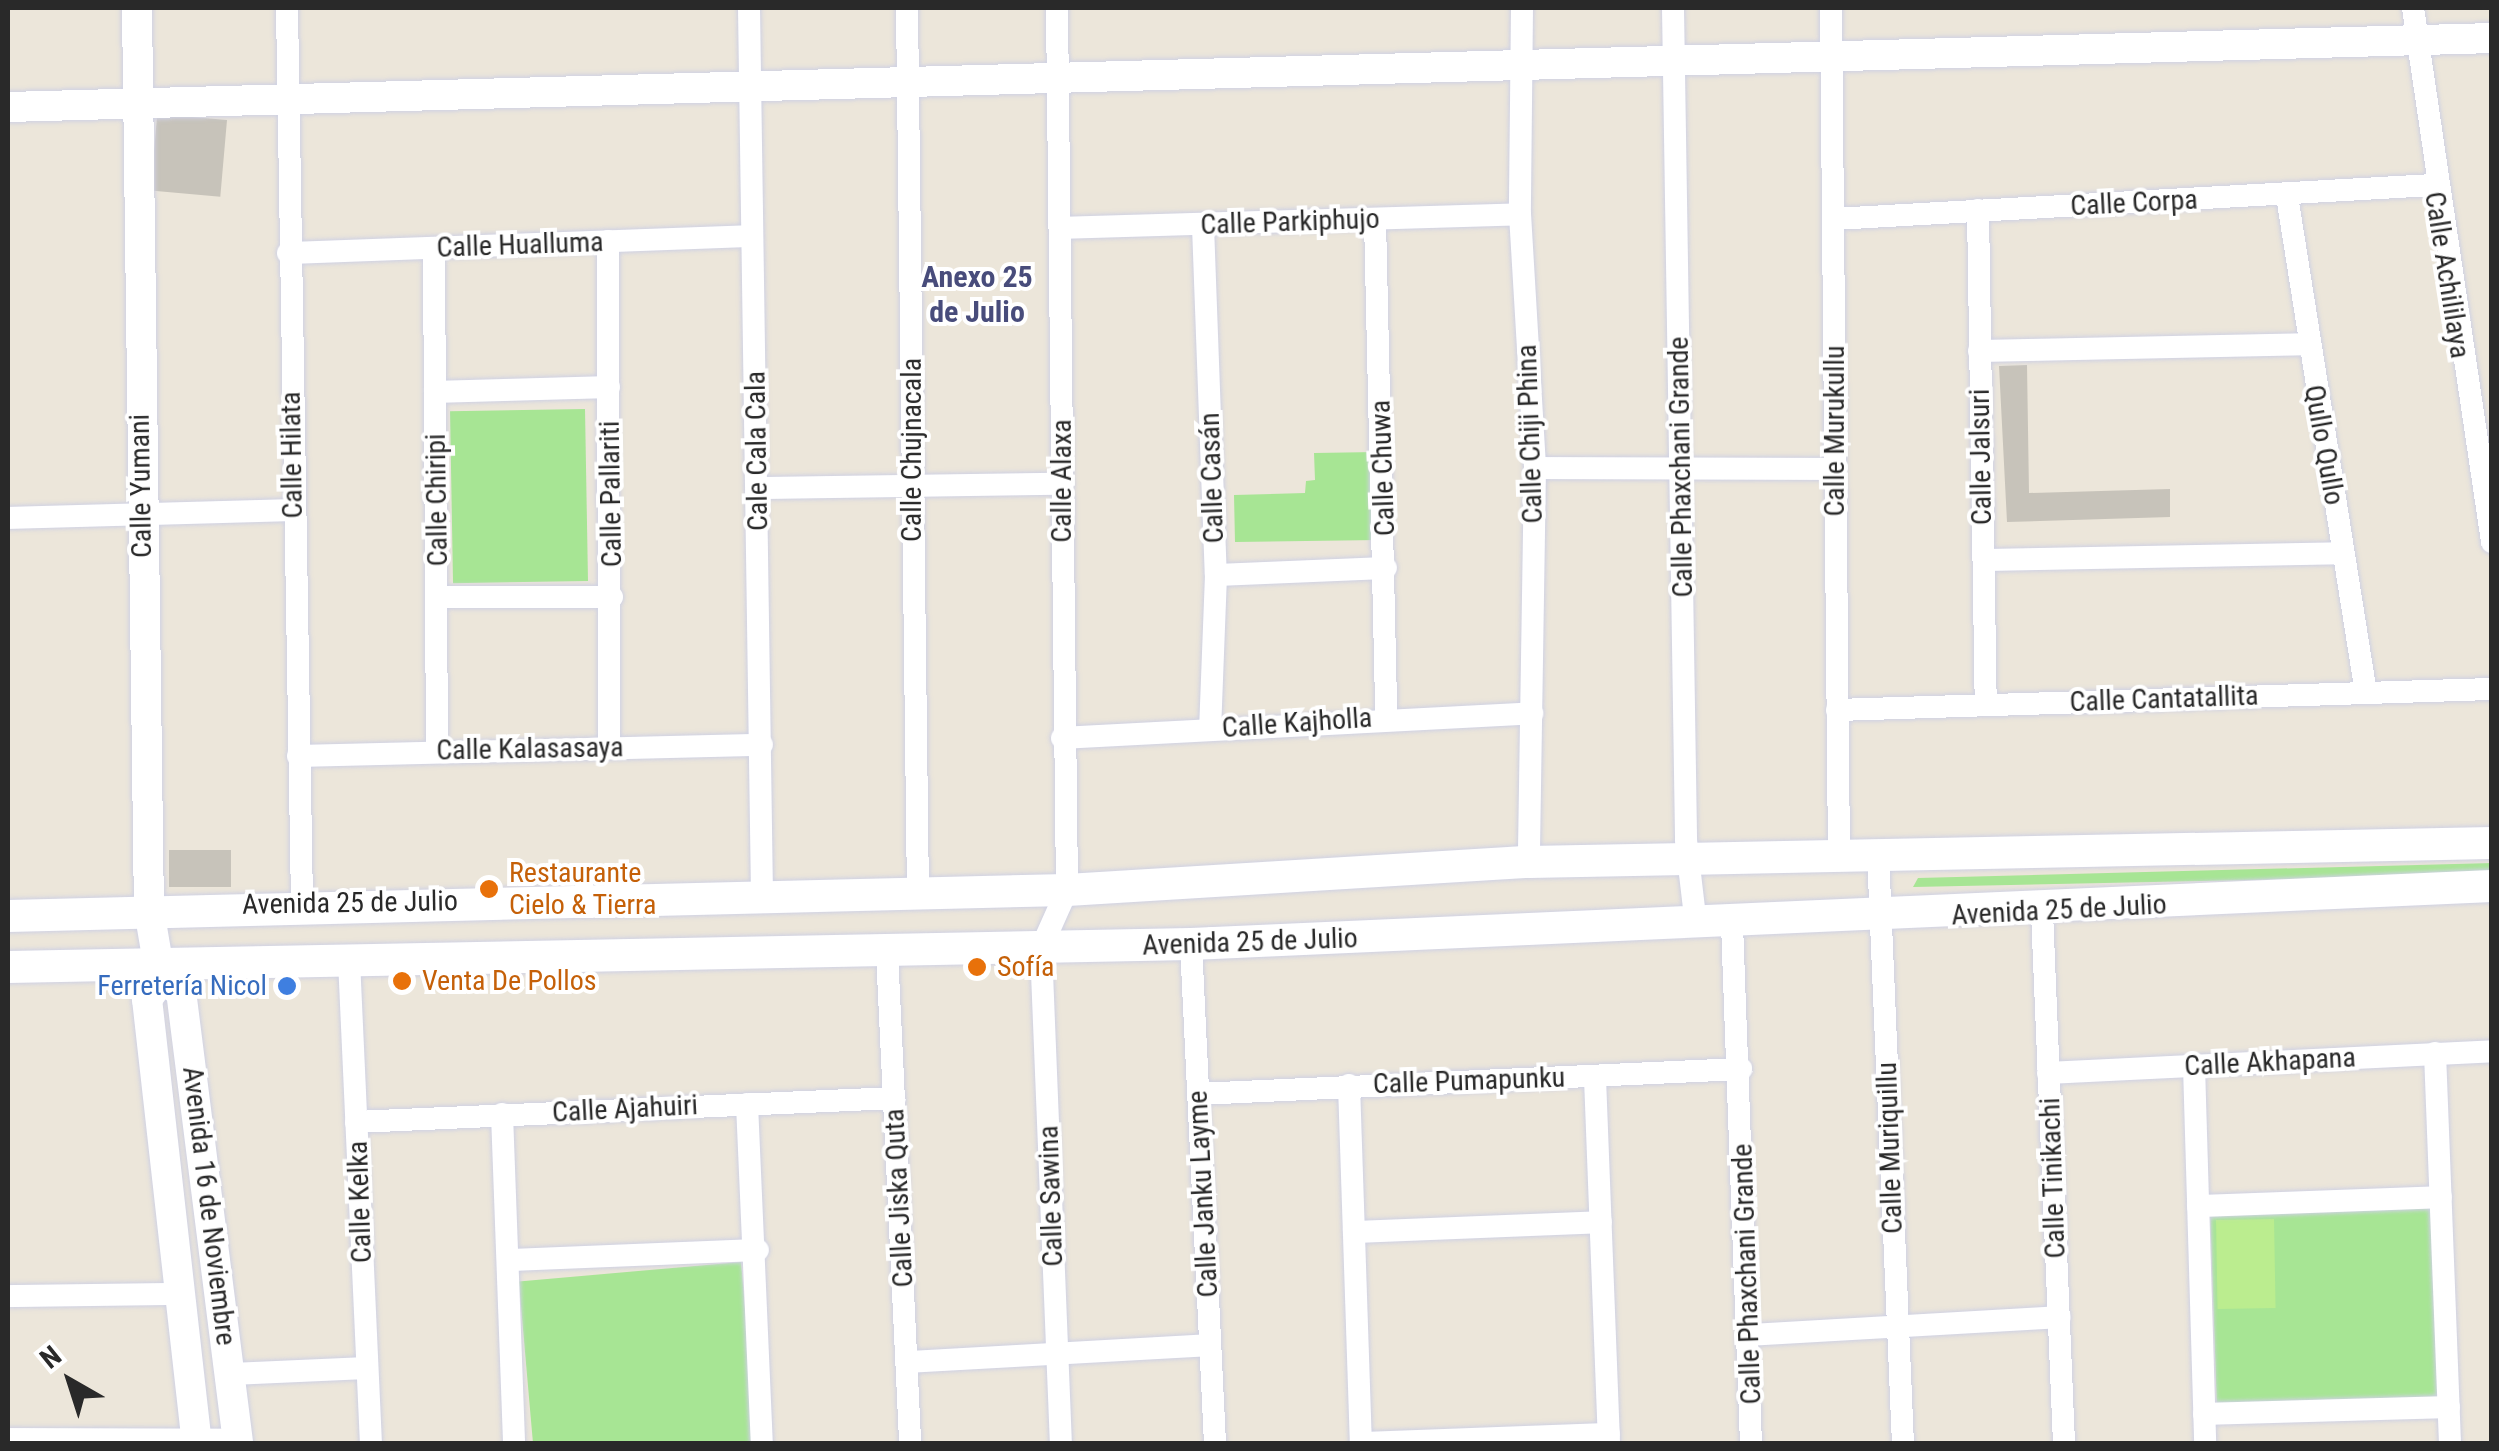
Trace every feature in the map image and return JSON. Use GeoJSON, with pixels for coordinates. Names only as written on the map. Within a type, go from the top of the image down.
{"type":"FeatureCollection","features":[{"type":"Feature","properties":{"kind":"main road","name":"Avenida 25 de Julio"},"geometry":{"type":"LineString","coordinates":[[8,916],[302,903],[1067,890],[1529,862],[2492,844]]}},
{"type":"Feature","properties":{"kind":"main road","name":"Avenida 25 de Julio"},"geometry":{"type":"LineString","coordinates":[[8,966],[160,971],[349,960],[1190,944],[2042,912],[2492,886]]}},
{"type":"Feature","properties":{"kind":"street","name":"Calle Yumani"},"geometry":{"type":"LineString","coordinates":[[137,8],[148,910],[160,971]]}},
{"type":"Feature","properties":{"kind":"street","name":"Calle Hilata"},"geometry":{"type":"LineString","coordinates":[[287,8],[288,252],[302,903]]}},
{"type":"Feature","properties":{"kind":"street","name":"Cale Cala Cala"},"geometry":{"type":"LineString","coordinates":[[749,8],[762,895]]}},
{"type":"Feature","properties":{"kind":"street","name":"Calle Chujnacala"},"geometry":{"type":"LineString","coordinates":[[907,8],[918,893]]}},
{"type":"Feature","properties":{"kind":"street","name":"Calle Alaxa"},"geometry":{"type":"LineString","coordinates":[[1042,948],[1067,890],[1062,738],[1058,8]]}},
{"type":"Feature","properties":{"kind":"street","name":"Calle Chiji Phina"},"geometry":{"type":"LineString","coordinates":[[1522,8],[1520,214],[1535,468],[1529,862]]}},
{"type":"Feature","properties":{"kind":"street","name":"Calle Phaxchani Grande"},"geometry":{"type":"LineString","coordinates":[[1674,8],[1691,860],[1696,924]]}},
{"type":"Feature","properties":{"kind":"street","name":"Calle Murukullu"},"geometry":{"type":"LineString","coordinates":[[1832,8],[1839,855]]}},
{"type":"Feature","properties":{"kind":"street","name":"Calle Achililaya"},"geometry":{"type":"LineString","coordinates":[[2413,8],[2433,185],[2483,446],[2492,542]]}},
{"type":"Feature","properties":{"kind":"street"},"geometry":{"type":"LineString","coordinates":[[8,107],[1833,60],[2492,38]]}},
{"type":"Feature","properties":{"kind":"street","name":"Calle Corpa"},"geometry":{"type":"LineString","coordinates":[[1834,218],[2433,185]]}},
{"type":"Feature","properties":{"kind":"street","name":"Qullo Qullo"},"geometry":{"type":"LineString","coordinates":[[2287,196],[2306,344],[2366,693]]}},
{"type":"Feature","properties":{"kind":"street","name":"Calle Jalsuri"},"geometry":{"type":"LineString","coordinates":[[1978,210],[1986,704]]}},
{"type":"Feature","properties":{"kind":"street","name":"Calle Parkiphujo"},"geometry":{"type":"LineString","coordinates":[[1060,228],[1520,214]]}},
{"type":"Feature","properties":{"kind":"street","name":"Calle Chuwa"},"geometry":{"type":"LineString","coordinates":[[1375,219],[1386,568],[1386,716]]}},
{"type":"Feature","properties":{"kind":"street","name":"Calle Casán"},"geometry":{"type":"LineString","coordinates":[[1203,226],[1216,575],[1210,729]]}},
{"type":"Feature","properties":{"kind":"street","name":"Calle Hualluma"},"geometry":{"type":"LineString","coordinates":[[288,252],[751,236]]}},
{"type":"Feature","properties":{"kind":"street","name":"Calle Pallariti"},"geometry":{"type":"LineString","coordinates":[[608,242],[612,597],[608,746]]}},
{"type":"Feature","properties":{"kind":"street","name":"Calle Chiripi"},"geometry":{"type":"LineString","coordinates":[[434,248],[440,597],[437,751]]}},
{"type":"Feature","properties":{"kind":"street"},"geometry":{"type":"LineString","coordinates":[[1979,352],[2306,344]]}},
{"type":"Feature","properties":{"kind":"street"},"geometry":{"type":"LineString","coordinates":[[435,392],[609,387]]}},
{"type":"Feature","properties":{"kind":"street"},"geometry":{"type":"LineString","coordinates":[[1535,468],[1835,469]]}},
{"type":"Feature","properties":{"kind":"street"},"geometry":{"type":"LineString","coordinates":[[758,488],[1063,484]]}},
{"type":"Feature","properties":{"kind":"street"},"geometry":{"type":"LineString","coordinates":[[8,518],[294,510]]}},
{"type":"Feature","properties":{"kind":"street"},"geometry":{"type":"LineString","coordinates":[[1984,560],[2343,552]]}},
{"type":"Feature","properties":{"kind":"street"},"geometry":{"type":"LineString","coordinates":[[1216,575],[1386,568]]}},
{"type":"Feature","properties":{"kind":"street"},"geometry":{"type":"LineString","coordinates":[[440,597],[612,597]]}},
{"type":"Feature","properties":{"kind":"street","name":"Calle Cantatallita"},"geometry":{"type":"LineString","coordinates":[[1837,710],[2492,690]]}},
{"type":"Feature","properties":{"kind":"street","name":"Calle Kajholla"},"geometry":{"type":"LineString","coordinates":[[1062,738],[1386,716],[1532,713]]}},
{"type":"Feature","properties":{"kind":"street","name":"Calle Kalasasaya"},"geometry":{"type":"LineString","coordinates":[[298,756],[762,745]]}},
{"type":"Feature","properties":{"kind":"street","name":"Calle Muriquillu"},"geometry":{"type":"LineString","coordinates":[[1878,853],[1902,1444]]}},
{"type":"Feature","properties":{"kind":"street","name":"Calle Tinikachi"},"geometry":{"type":"LineString","coordinates":[[2042,912],[2064,1444]]}},
{"type":"Feature","properties":{"kind":"street","name":"Calle Phaxchani Grande"},"geometry":{"type":"LineString","coordinates":[[1732,924],[1741,1069],[1751,1444]]}},
{"type":"Feature","properties":{"kind":"street","name":"Calle Janku Layme"},"geometry":{"type":"LineString","coordinates":[[1190,944],[1214,1444]]}},
{"type":"Feature","properties":{"kind":"street","name":"Calle Sawina"},"geometry":{"type":"LineString","coordinates":[[1042,948],[1061,1444]]}},
{"type":"Feature","properties":{"kind":"street","name":"Calle Jiska Quta"},"geometry":{"type":"LineString","coordinates":[[886,952],[910,1444]]}},
{"type":"Feature","properties":{"kind":"street","name":"Calle Kelka"},"geometry":{"type":"LineString","coordinates":[[349,960],[371,1444]]}},
{"type":"Feature","properties":{"kind":"street","name":"Avenida 16 de Noviembre"},"geometry":{"type":"LineString","coordinates":[[196,1443],[176,1294],[147,999],[160,971],[181,991],[238,1442]]}},
{"type":"Feature","properties":{"kind":"street","name":"Calle Akhapana"},"geometry":{"type":"LineString","coordinates":[[2048,1073],[2492,1051]]}},
{"type":"Feature","properties":{"kind":"street"},"geometry":{"type":"LineString","coordinates":[[2435,1054],[2450,1444]]}},
{"type":"Feature","properties":{"kind":"street"},"geometry":{"type":"LineString","coordinates":[[2194,1066],[2205,1444]]}},
{"type":"Feature","properties":{"kind":"street","name":"Calle Pumapunku"},"geometry":{"type":"LineString","coordinates":[[1198,1094],[1741,1069]]}},
{"type":"Feature","properties":{"kind":"street"},"geometry":{"type":"LineString","coordinates":[[1349,1085],[1361,1443],[1609,1439],[1595,1078]]}},
{"type":"Feature","properties":{"kind":"street","name":"Calle Ajahuiri"},"geometry":{"type":"LineString","coordinates":[[356,1122],[894,1098]]}},
{"type":"Feature","properties":{"kind":"street"},"geometry":{"type":"LineString","coordinates":[[747,1104],[758,1250],[762,1444]]}},
{"type":"Feature","properties":{"kind":"street"},"geometry":{"type":"LineString","coordinates":[[502,1114],[514,1444]]}},
{"type":"Feature","properties":{"kind":"street"},"geometry":{"type":"LineString","coordinates":[[2198,1206],[2441,1198]]}},
{"type":"Feature","properties":{"kind":"street"},"geometry":{"type":"LineString","coordinates":[[1354,1232],[1601,1222]]}},
{"type":"Feature","properties":{"kind":"street"},"geometry":{"type":"LineString","coordinates":[[510,1260],[758,1250]]}},
{"type":"Feature","properties":{"kind":"street"},"geometry":{"type":"LineString","coordinates":[[8,1296],[176,1294]]}},
{"type":"Feature","properties":{"kind":"street"},"geometry":{"type":"LineString","coordinates":[[1749,1335],[2058,1317]]}},
{"type":"Feature","properties":{"kind":"street"},"geometry":{"type":"LineString","coordinates":[[908,1362],[1210,1345]]}},
{"type":"Feature","properties":{"kind":"street"},"geometry":{"type":"LineString","coordinates":[[231,1374],[367,1368]]}},
{"type":"Feature","properties":{"kind":"street"},"geometry":{"type":"LineString","coordinates":[[2204,1414],[2449,1408]]}},
{"type":"Feature","properties":{"kind":"street"},"geometry":{"type":"LineString","coordinates":[[8,1439],[238,1442]]}},
{"type":"Feature","properties":{"kind":"green space"},"geometry":{"type":"Polygon","coordinates":[[[585,409],[588,581],[453,583],[450,411],[585,409]]]}},
{"type":"Feature","properties":{"kind":"green space"},"geometry":{"type":"Polygon","coordinates":[[[1377,452],[1378,540],[1235,542],[1234,495],[1305,493],[1306,481],[1315,480],[1314,453],[1377,452]]]}},
{"type":"Feature","properties":{"kind":"green space"},"geometry":{"type":"Polygon","coordinates":[[[2492,863],[2491,875],[1913,887],[1918,878],[2492,863]]]}},
{"type":"Feature","properties":{"kind":"green space"},"geometry":{"type":"Polygon","coordinates":[[[2434,1205],[2441,1397],[2217,1405],[2210,1213],[2434,1205]]]}},
{"type":"Feature","properties":{"kind":"green space"},"geometry":{"type":"Polygon","coordinates":[[[2274,1219],[2276,1308],[2218,1309],[2216,1220],[2274,1219]]]}},
{"type":"Feature","properties":{"kind":"green space"},"geometry":{"type":"Polygon","coordinates":[[[741,1262],[757,1443],[533,1444],[519,1281],[741,1262]]]}},
{"type":"Feature","properties":{"kind":"building"},"geometry":{"type":"Polygon","coordinates":[[[157,114],[227,120],[220,197],[151,191],[157,114]]]}},
{"type":"Feature","properties":{"kind":"building"},"geometry":{"type":"Polygon","coordinates":[[[2027,365],[2029,493],[2170,489],[2170,517],[2007,522],[1999,366],[2027,365]]]}},
{"type":"Feature","properties":{"kind":"building"},"geometry":{"type":"Polygon","coordinates":[[[169,850],[231,850],[231,887],[169,887],[169,850]]]}},
{"type":"Feature","properties":{"kind":"place","name":"Restaurante Cielo & Tierra"},"geometry":{"type":"Point","coordinates":[489,889]}},
{"type":"Feature","properties":{"kind":"place","name":"Sofía"},"geometry":{"type":"Point","coordinates":[977,967]}},
{"type":"Feature","properties":{"kind":"place","name":"Venta De Pollos"},"geometry":{"type":"Point","coordinates":[402,981]}},
{"type":"Feature","properties":{"kind":"place","name":"Ferretería Nicol"},"geometry":{"type":"Point","coordinates":[287,986]}},
{"type":"Feature","properties":{"kind":"district","name":"Anexo 25 de Julio"},"geometry":{"type":"Point","coordinates":[977,294]}}]}
